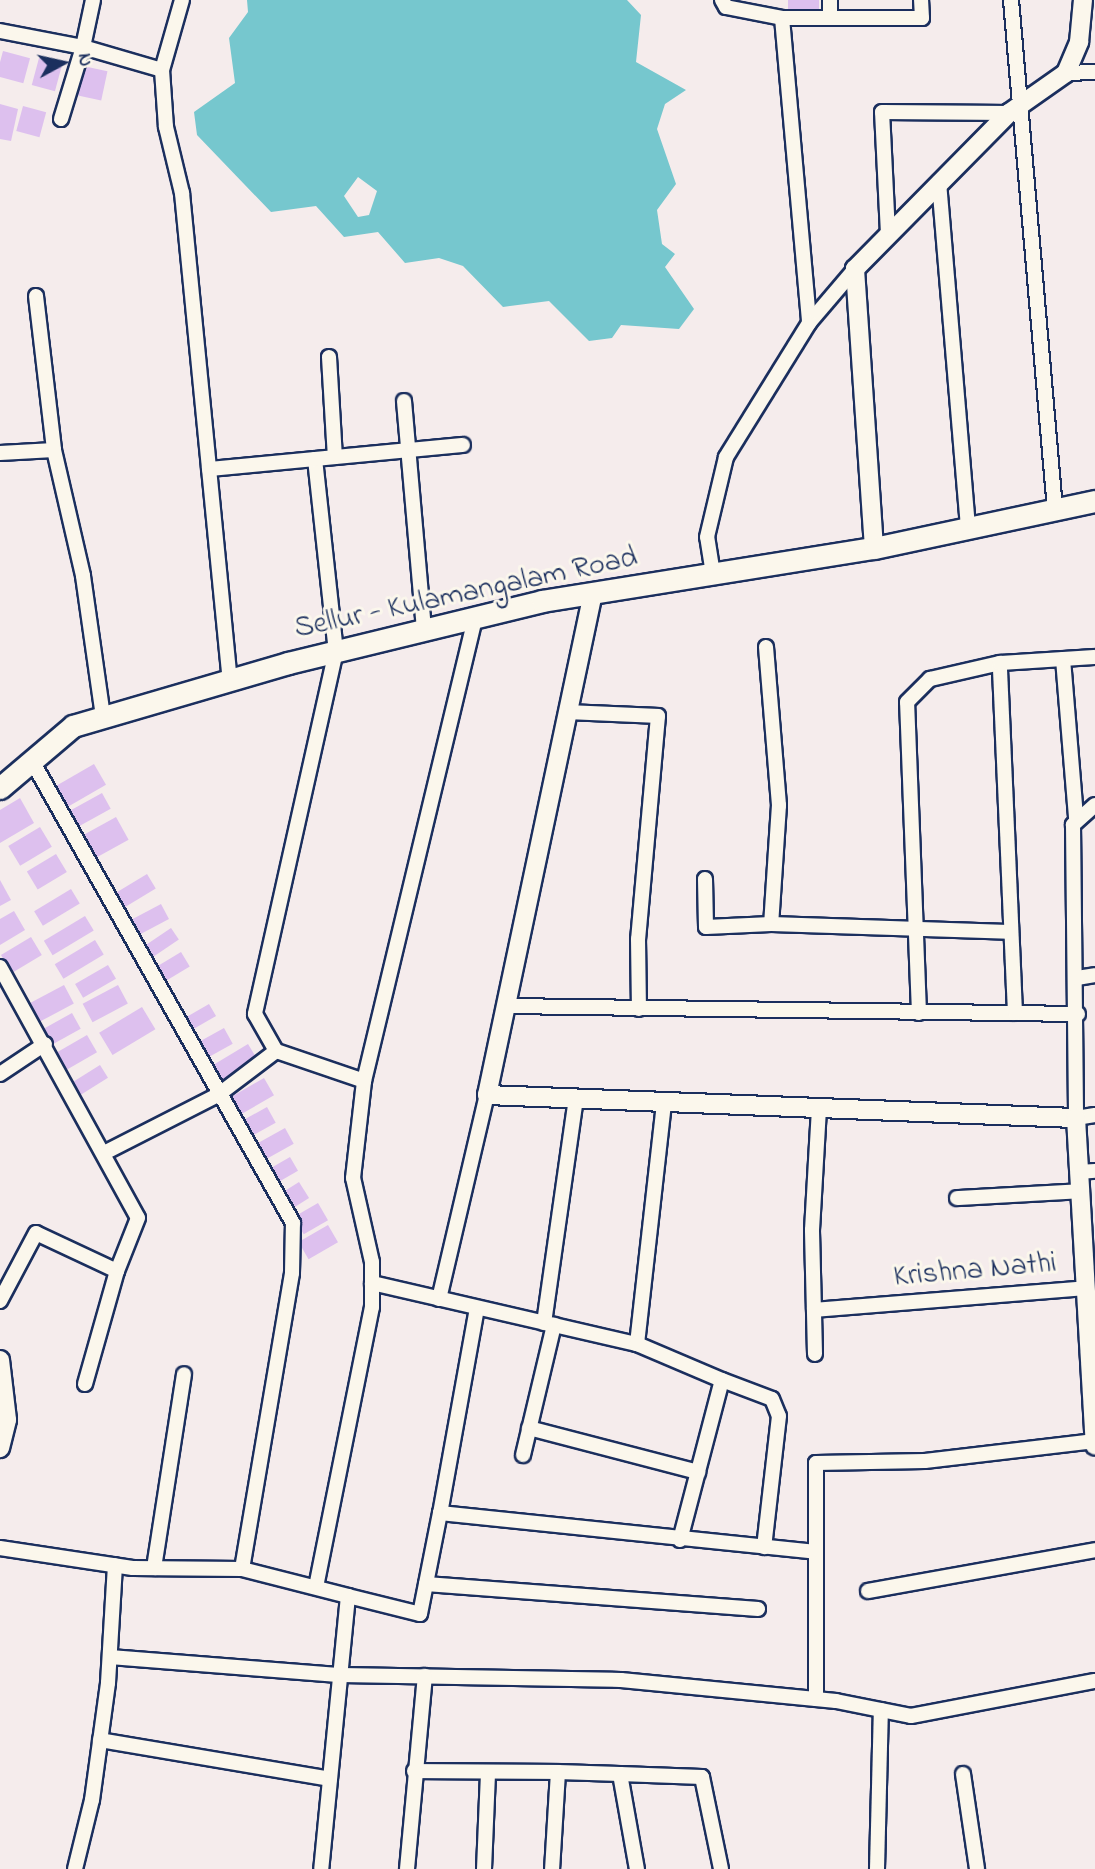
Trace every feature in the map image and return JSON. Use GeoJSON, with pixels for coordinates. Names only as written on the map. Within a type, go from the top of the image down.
{"type":"FeatureCollection","features":[{"type":"Feature","properties":{"kind":"main road","name":"Sellur - Kulamangalam Road"},"geometry":{"type":"LineString","coordinates":[[0,788],[73,726],[336,651],[593,593],[874,548],[968,525],[1095,501]]}},
{"type":"Feature","properties":{"kind":"street"},"geometry":{"type":"LineString","coordinates":[[61,120],[83,47],[93,0]]}},
{"type":"Feature","properties":{"kind":"street"},"geometry":{"type":"LineString","coordinates":[[182,0],[162,69],[166,127],[182,193],[230,680]]}},
{"type":"Feature","properties":{"kind":"street"},"geometry":{"type":"LineString","coordinates":[[722,0],[726,6],[782,18],[922,18],[921,0]]}},
{"type":"Feature","properties":{"kind":"street"},"geometry":{"type":"LineString","coordinates":[[830,0],[830,18]]}},
{"type":"Feature","properties":{"kind":"street"},"geometry":{"type":"LineString","coordinates":[[1011,0],[1014,109],[1055,509]]}},
{"type":"Feature","properties":{"kind":"street"},"geometry":{"type":"LineString","coordinates":[[713,574],[707,537],[726,457],[809,323],[888,234],[1014,109],[1066,73],[1079,42],[1083,0]]}},
{"type":"Feature","properties":{"kind":"street"},"geometry":{"type":"LineString","coordinates":[[782,18],[809,323]]}},
{"type":"Feature","properties":{"kind":"street"},"geometry":{"type":"LineString","coordinates":[[0,31],[83,47],[162,69]]}},
{"type":"Feature","properties":{"kind":"street"},"geometry":{"type":"LineString","coordinates":[[1066,73],[1095,72]]}},
{"type":"Feature","properties":{"kind":"street"},"geometry":{"type":"LineString","coordinates":[[888,234],[882,112],[1014,109]]}},
{"type":"Feature","properties":{"kind":"street"},"geometry":{"type":"LineString","coordinates":[[939,182],[968,525]]}},
{"type":"Feature","properties":{"kind":"street"},"geometry":{"type":"LineString","coordinates":[[855,269],[874,548]]}},
{"type":"Feature","properties":{"kind":"street"},"geometry":{"type":"LineString","coordinates":[[36,296],[54,450],[83,576],[103,717]]}},
{"type":"Feature","properties":{"kind":"street"},"geometry":{"type":"LineString","coordinates":[[329,358],[335,457]]}},
{"type":"Feature","properties":{"kind":"street"},"geometry":{"type":"LineString","coordinates":[[404,401],[424,630]]}},
{"type":"Feature","properties":{"kind":"street"},"geometry":{"type":"LineString","coordinates":[[209,469],[464,445]]}},
{"type":"Feature","properties":{"kind":"street"},"geometry":{"type":"LineString","coordinates":[[0,453],[54,450]]}},
{"type":"Feature","properties":{"kind":"street"},"geometry":{"type":"LineString","coordinates":[[315,459],[336,651],[255,1014],[276,1051],[364,1081]]}},
{"type":"Feature","properties":{"kind":"street"},"geometry":{"type":"LineString","coordinates":[[439,1299],[488,1095],[593,593]]}},
{"type":"Feature","properties":{"kind":"street"},"geometry":{"type":"LineString","coordinates":[[316,1587],[372,1283],[353,1178],[364,1081],[475,618]]}},
{"type":"Feature","properties":{"kind":"street"},"geometry":{"type":"LineString","coordinates":[[766,647],[779,805],[771,924]]}},
{"type":"Feature","properties":{"kind":"street"},"geometry":{"type":"LineString","coordinates":[[919,1013],[907,702],[930,679],[1000,663],[1095,657]]}},
{"type":"Feature","properties":{"kind":"street"},"geometry":{"type":"LineString","coordinates":[[816,1699],[816,1463],[925,1461],[1095,1443],[1093,1358],[1085,1289],[1081,1191],[1087,1171],[1076,1118],[1076,818],[1063,659]]}},
{"type":"Feature","properties":{"kind":"street"},"geometry":{"type":"LineString","coordinates":[[1000,663],[1009,932],[1015,1013]]}},
{"type":"Feature","properties":{"kind":"street"},"geometry":{"type":"LineString","coordinates":[[568,712],[658,716],[638,939],[639,1009]]}},
{"type":"Feature","properties":{"kind":"street"},"geometry":{"type":"LineString","coordinates":[[32,761],[218,1095],[293,1223],[292,1273],[243,1569]]}},
{"type":"Feature","properties":{"kind":"street"},"geometry":{"type":"LineString","coordinates":[[1076,818],[1095,805]]}},
{"type":"Feature","properties":{"kind":"street"},"geometry":{"type":"LineString","coordinates":[[705,879],[706,927],[771,924],[916,933],[1009,932]]}},
{"type":"Feature","properties":{"kind":"street"},"geometry":{"type":"LineString","coordinates":[[0,967],[106,1152],[138,1219],[117,1270],[85,1384]]}},
{"type":"Feature","properties":{"kind":"street"},"geometry":{"type":"LineString","coordinates":[[1077,978],[1095,975]]}},
{"type":"Feature","properties":{"kind":"street"},"geometry":{"type":"LineString","coordinates":[[506,1006],[1078,1014]]}},
{"type":"Feature","properties":{"kind":"street"},"geometry":{"type":"LineString","coordinates":[[0,1074],[46,1045]]}},
{"type":"Feature","properties":{"kind":"street"},"geometry":{"type":"LineString","coordinates":[[106,1152],[218,1095],[276,1051]]}},
{"type":"Feature","properties":{"kind":"street"},"geometry":{"type":"LineString","coordinates":[[488,1095],[1076,1118],[1095,1115]]}},
{"type":"Feature","properties":{"kind":"street"},"geometry":{"type":"LineString","coordinates":[[523,1455],[549,1324],[576,1098]]}},
{"type":"Feature","properties":{"kind":"street"},"geometry":{"type":"LineString","coordinates":[[637,1344],[664,1102]]}},
{"type":"Feature","properties":{"kind":"street"},"geometry":{"type":"LineString","coordinates":[[815,1354],[819,1108]]}},
{"type":"Feature","properties":{"kind":"street"},"geometry":{"type":"LineString","coordinates":[[957,1198],[1081,1191]]}},
{"type":"Feature","properties":{"kind":"street"},"geometry":{"type":"LineString","coordinates":[[0,1301],[36,1233],[117,1270]]}},
{"type":"Feature","properties":{"kind":"street"},"geometry":{"type":"LineString","coordinates":[[372,1283],[637,1344],[772,1399],[779,1416],[764,1547]]}},
{"type":"Feature","properties":{"kind":"street","name":"Krishna Nathi"},"geometry":{"type":"LineString","coordinates":[[814,1310],[1085,1289]]}},
{"type":"Feature","properties":{"kind":"street"},"geometry":{"type":"LineString","coordinates":[[0,1548],[115,1565],[243,1569],[420,1614],[477,1308]]}},
{"type":"Feature","properties":{"kind":"street"},"geometry":{"type":"LineString","coordinates":[[0,1360],[7,1420],[0,1448]]}},
{"type":"Feature","properties":{"kind":"street"},"geometry":{"type":"LineString","coordinates":[[154,1568],[184,1374]]}},
{"type":"Feature","properties":{"kind":"street"},"geometry":{"type":"LineString","coordinates":[[680,1540],[722,1380]]}},
{"type":"Feature","properties":{"kind":"street"},"geometry":{"type":"LineString","coordinates":[[529,1428],[698,1472]]}},
{"type":"Feature","properties":{"kind":"street"},"geometry":{"type":"LineString","coordinates":[[440,1513],[816,1552]]}},
{"type":"Feature","properties":{"kind":"street"},"geometry":{"type":"LineString","coordinates":[[868,1591],[1095,1550]]}},
{"type":"Feature","properties":{"kind":"street"},"geometry":{"type":"LineString","coordinates":[[75,1869],[100,1740],[110,1657],[115,1565]]}},
{"type":"Feature","properties":{"kind":"street"},"geometry":{"type":"LineString","coordinates":[[426,1584],[758,1609]]}},
{"type":"Feature","properties":{"kind":"street"},"geometry":{"type":"LineString","coordinates":[[321,1869],[348,1596]]}},
{"type":"Feature","properties":{"kind":"street"},"geometry":{"type":"LineString","coordinates":[[110,1657],[341,1675],[621,1680],[816,1699],[911,1716],[1095,1681]]}},
{"type":"Feature","properties":{"kind":"street"},"geometry":{"type":"LineString","coordinates":[[407,1869],[414,1771],[425,1676]]}},
{"type":"Feature","properties":{"kind":"street"},"geometry":{"type":"LineString","coordinates":[[877,1869],[880,1710]]}},
{"type":"Feature","properties":{"kind":"street"},"geometry":{"type":"LineString","coordinates":[[100,1740],[330,1779]]}},
{"type":"Feature","properties":{"kind":"street"},"geometry":{"type":"LineString","coordinates":[[414,1771],[620,1773],[702,1777],[721,1869]]}},
{"type":"Feature","properties":{"kind":"street"},"geometry":{"type":"LineString","coordinates":[[484,1869],[488,1772]]}},
{"type":"Feature","properties":{"kind":"street"},"geometry":{"type":"LineString","coordinates":[[552,1869],[558,1772]]}},
{"type":"Feature","properties":{"kind":"street"},"geometry":{"type":"LineString","coordinates":[[620,1773],[638,1869]]}},
{"type":"Feature","properties":{"kind":"street"},"geometry":{"type":"LineString","coordinates":[[963,1774],[977,1869]]}},
{"type":"Feature","properties":{"kind":"water"},"geometry":{"type":"Polygon","coordinates":[[[247,0],[627,0],[641,15],[636,62],[686,90],[665,104],[657,129],[676,184],[657,210],[662,244],[675,254],[665,267],[694,309],[679,329],[621,325],[612,338],[589,341],[549,301],[503,307],[463,266],[439,258],[405,263],[378,232],[344,237],[316,206],[271,212],[197,135],[194,112],[235,83],[229,38],[248,12],[247,0]],[[358,177],[344,196],[358,217],[369,215],[377,191],[358,177]]]}},
{"type":"Feature","properties":{"kind":"building"},"geometry":{"type":"Polygon","coordinates":[[[788,0],[819,0],[819,14],[788,14],[788,0]]]}},
{"type":"Feature","properties":{"kind":"building"},"geometry":{"type":"Polygon","coordinates":[[[3,51],[30,58],[23,83],[0,77],[3,51]]]}},
{"type":"Feature","properties":{"kind":"building"},"geometry":{"type":"Polygon","coordinates":[[[39,58],[62,64],[55,91],[32,85],[39,58]]]}},
{"type":"Feature","properties":{"kind":"building"},"geometry":{"type":"Polygon","coordinates":[[[83,66],[107,71],[101,101],[77,95],[83,66]]]}},
{"type":"Feature","properties":{"kind":"building"},"geometry":{"type":"Polygon","coordinates":[[[0,104],[18,109],[11,141],[0,139],[0,104]]]}},
{"type":"Feature","properties":{"kind":"building"},"geometry":{"type":"Polygon","coordinates":[[[23,106],[46,112],[39,137],[16,131],[23,106]]]}},
{"type":"Feature","properties":{"kind":"building"},"geometry":{"type":"Polygon","coordinates":[[[94,764],[106,785],[64,809],[52,788],[94,764]]]}},
{"type":"Feature","properties":{"kind":"building"},"geometry":{"type":"Polygon","coordinates":[[[102,793],[111,809],[73,830],[64,814],[102,793]]]}},
{"type":"Feature","properties":{"kind":"building"},"geometry":{"type":"Polygon","coordinates":[[[20,798],[34,823],[0,843],[0,810],[20,798]]]}},
{"type":"Feature","properties":{"kind":"building"},"geometry":{"type":"Polygon","coordinates":[[[116,817],[129,840],[91,861],[78,838],[116,817]]]}},
{"type":"Feature","properties":{"kind":"building"},"geometry":{"type":"Polygon","coordinates":[[[40,827],[52,847],[20,866],[8,846],[40,827]]]}},
{"type":"Feature","properties":{"kind":"building"},"geometry":{"type":"Polygon","coordinates":[[[56,854],[67,872],[38,890],[27,872],[56,854]]]}},
{"type":"Feature","properties":{"kind":"building"},"geometry":{"type":"Polygon","coordinates":[[[147,874],[156,889],[120,910],[111,896],[147,874]]]}},
{"type":"Feature","properties":{"kind":"building"},"geometry":{"type":"Polygon","coordinates":[[[0,880],[11,900],[0,906],[0,880]]]}},
{"type":"Feature","properties":{"kind":"building"},"geometry":{"type":"Polygon","coordinates":[[[71,889],[80,904],[43,926],[34,911],[71,889]]]}},
{"type":"Feature","properties":{"kind":"building"},"geometry":{"type":"Polygon","coordinates":[[[161,904],[169,919],[135,937],[127,922],[161,904]]]}},
{"type":"Feature","properties":{"kind":"building"},"geometry":{"type":"Polygon","coordinates":[[[14,911],[25,930],[0,945],[0,919],[14,911]]]}},
{"type":"Feature","properties":{"kind":"building"},"geometry":{"type":"Polygon","coordinates":[[[85,916],[94,931],[53,955],[44,941],[85,916]]]}},
{"type":"Feature","properties":{"kind":"building"},"geometry":{"type":"Polygon","coordinates":[[[171,928],[179,940],[148,960],[140,949],[171,928]]]}},
{"type":"Feature","properties":{"kind":"building"},"geometry":{"type":"Polygon","coordinates":[[[31,937],[42,955],[12,973],[1,955],[31,937]]]}},
{"type":"Feature","properties":{"kind":"building"},"geometry":{"type":"Polygon","coordinates":[[[95,940],[104,955],[63,979],[55,964],[95,940]]]}},
{"type":"Feature","properties":{"kind":"building"},"geometry":{"type":"Polygon","coordinates":[[[181,952],[190,967],[163,983],[154,968],[181,952]]]}},
{"type":"Feature","properties":{"kind":"building"},"geometry":{"type":"Polygon","coordinates":[[[108,965],[116,979],[83,998],[75,984],[108,965]]]}},
{"type":"Feature","properties":{"kind":"building"},"geometry":{"type":"Polygon","coordinates":[[[64,985],[74,1004],[39,1022],[29,1004],[64,985]]]}},
{"type":"Feature","properties":{"kind":"building"},"geometry":{"type":"Polygon","coordinates":[[[118,985],[128,1004],[93,1022],[83,1004],[118,985]]]}},
{"type":"Feature","properties":{"kind":"building"},"geometry":{"type":"Polygon","coordinates":[[[209,1004],[216,1016],[187,1033],[180,1021],[209,1004]]]}},
{"type":"Feature","properties":{"kind":"building"},"geometry":{"type":"Polygon","coordinates":[[[142,1007],[155,1029],[113,1055],[99,1033],[142,1007]]]}},
{"type":"Feature","properties":{"kind":"building"},"geometry":{"type":"Polygon","coordinates":[[[72,1013],[81,1029],[51,1045],[42,1029],[72,1013]]]}},
{"type":"Feature","properties":{"kind":"building"},"geometry":{"type":"Polygon","coordinates":[[[224,1028],[233,1044],[203,1060],[194,1044],[224,1028]]]}},
{"type":"Feature","properties":{"kind":"building"},"geometry":{"type":"Polygon","coordinates":[[[87,1035],[97,1052],[67,1070],[57,1052],[87,1035]]]}},
{"type":"Feature","properties":{"kind":"building"},"geometry":{"type":"Polygon","coordinates":[[[248,1044],[259,1062],[219,1086],[208,1068],[248,1044]]]}},
{"type":"Feature","properties":{"kind":"building"},"geometry":{"type":"Polygon","coordinates":[[[100,1065],[108,1078],[81,1095],[73,1082],[100,1065]]]}},
{"type":"Feature","properties":{"kind":"building"},"geometry":{"type":"Polygon","coordinates":[[[264,1078],[274,1095],[237,1117],[227,1100],[264,1078]]]}},
{"type":"Feature","properties":{"kind":"building"},"geometry":{"type":"Polygon","coordinates":[[[267,1107],[276,1123],[246,1139],[237,1123],[267,1107]]]}},
{"type":"Feature","properties":{"kind":"building"},"geometry":{"type":"Polygon","coordinates":[[[285,1128],[294,1144],[260,1163],[251,1147],[285,1128]]]}},
{"type":"Feature","properties":{"kind":"building"},"geometry":{"type":"Polygon","coordinates":[[[290,1157],[298,1171],[276,1183],[268,1170],[290,1157]]]}},
{"type":"Feature","properties":{"kind":"building"},"geometry":{"type":"Polygon","coordinates":[[[299,1182],[309,1198],[290,1210],[280,1194],[299,1182]]]}},
{"type":"Feature","properties":{"kind":"building"},"geometry":{"type":"Polygon","coordinates":[[[318,1203],[328,1220],[304,1234],[294,1217],[318,1203]]]}},
{"type":"Feature","properties":{"kind":"building"},"geometry":{"type":"Polygon","coordinates":[[[328,1225],[338,1242],[309,1259],[299,1242],[328,1225]]]}}]}
